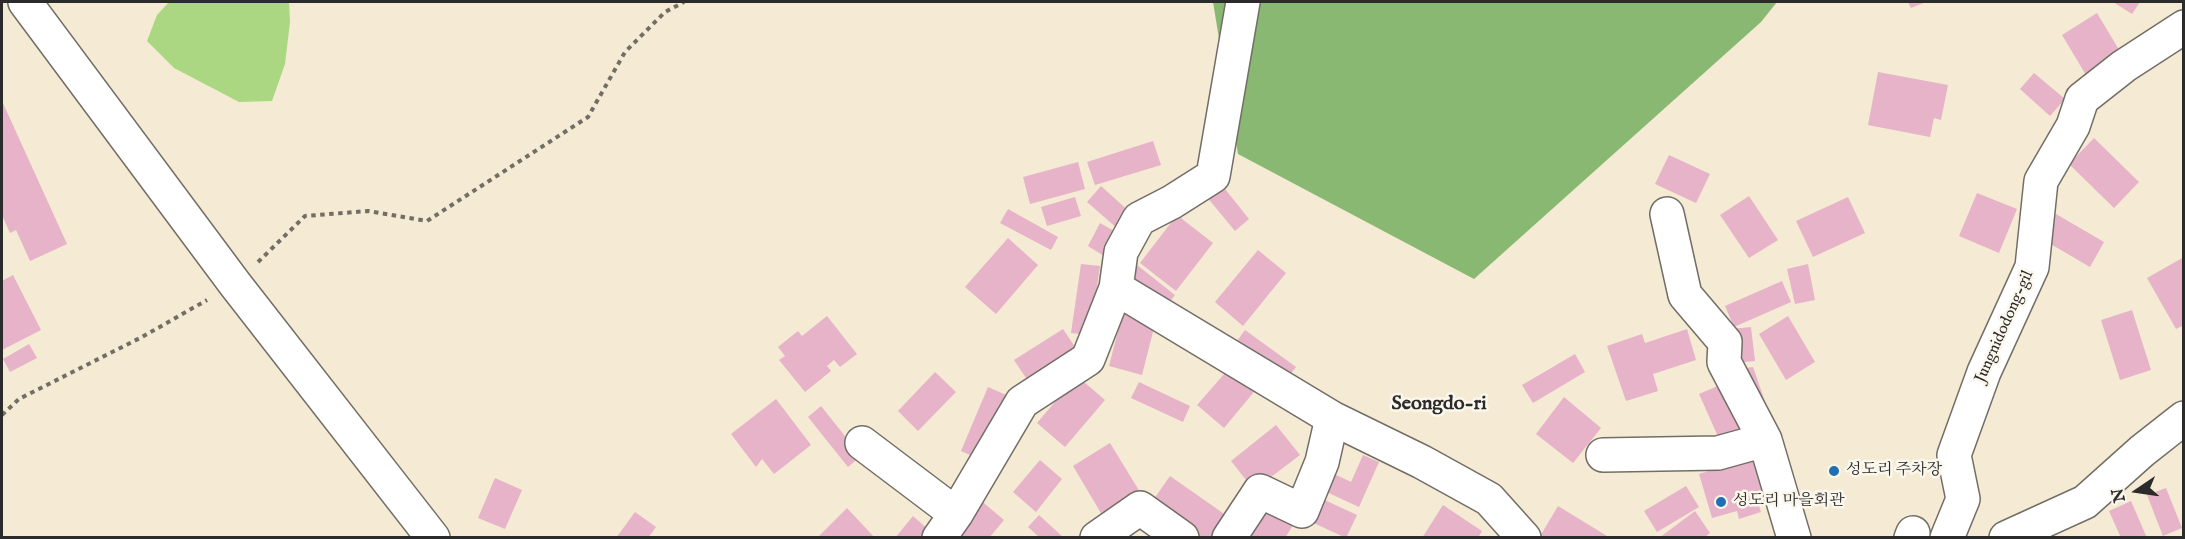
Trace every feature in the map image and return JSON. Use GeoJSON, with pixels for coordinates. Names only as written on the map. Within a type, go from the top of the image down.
{"type":"FeatureCollection","features":[{"type":"Feature","properties":{"kind":"street"},"geometry":{"type":"LineString","coordinates":[[25,2],[235,284],[433,537]]}},
{"type":"Feature","properties":{"kind":"street"},"geometry":{"type":"LineString","coordinates":[[862,443],[948,526],[1022,402],[1088,359],[1116,288],[1121,252],[1139,219],[1172,202],[1213,176],[1243,2]]}},
{"type":"Feature","properties":{"kind":"street","name":"Jungnidodong-gil"},"geometry":{"type":"LineString","coordinates":[[1947,537],[1963,499],[1954,455],[1984,372],[2032,267],[2042,181],[2073,126],[2082,99],[2124,66],[2184,27]]}},
{"type":"Feature","properties":{"kind":"street"},"geometry":{"type":"LineString","coordinates":[[1667,214],[1685,295],[1725,342],[1724,362],[1765,440],[1794,537]]}},
{"type":"Feature","properties":{"kind":"street"},"geometry":{"type":"LineString","coordinates":[[1116,288],[1332,418],[1422,462],[1489,499],[1524,537]]}},
{"type":"Feature","properties":{"kind":"street"},"geometry":{"type":"LineString","coordinates":[[1229,537],[1260,491],[1302,511],[1322,462],[1332,418]]}},
{"type":"Feature","properties":{"kind":"street"},"geometry":{"type":"LineString","coordinates":[[2006,537],[2085,502],[2142,451],[2184,418]]}},
{"type":"Feature","properties":{"kind":"street"},"geometry":{"type":"LineString","coordinates":[[1603,455],[1718,453],[1765,440]]}},
{"type":"Feature","properties":{"kind":"street"},"geometry":{"type":"LineString","coordinates":[[1097,537],[1140,508],[1182,537]]}},
{"type":"Feature","properties":{"kind":"path"},"geometry":{"type":"LineString","coordinates":[[2,415],[19,399],[142,337],[235,284],[305,216],[368,211],[427,221],[588,117],[625,52],[666,12],[684,2]]}},
{"type":"Feature","properties":{"kind":"green space"},"geometry":{"type":"Polygon","coordinates":[[[169,2],[289,2],[290,22],[285,64],[272,101],[239,102],[174,68],[147,41],[157,15],[169,2]]]}},
{"type":"Feature","properties":{"kind":"green space"},"geometry":{"type":"Polygon","coordinates":[[[1213,2],[1777,2],[1761,22],[1474,279],[1238,154],[1213,2]]]}},
{"type":"Feature","properties":{"kind":"building"},"geometry":{"type":"Polygon","coordinates":[[[1908,2],[1926,2],[1911,8],[1908,2]]]}},
{"type":"Feature","properties":{"kind":"building"},"geometry":{"type":"Polygon","coordinates":[[[2113,2],[2140,2],[2132,14],[2113,2]]]}},
{"type":"Feature","properties":{"kind":"building"},"geometry":{"type":"Polygon","coordinates":[[[2097,13],[2124,58],[2089,80],[2062,35],[2097,13]]]}},
{"type":"Feature","properties":{"kind":"building"},"geometry":{"type":"Polygon","coordinates":[[[1878,72],[1948,85],[1941,120],[1934,118],[1930,137],[1868,125],[1878,72]]]}},
{"type":"Feature","properties":{"kind":"building"},"geometry":{"type":"Polygon","coordinates":[[[2034,73],[2065,99],[2050,116],[2020,89],[2034,73]]]}},
{"type":"Feature","properties":{"kind":"building"},"geometry":{"type":"Polygon","coordinates":[[[2,101],[67,244],[30,261],[16,230],[10,233],[2,215],[2,101]]]}},
{"type":"Feature","properties":{"kind":"building"},"geometry":{"type":"Polygon","coordinates":[[[2094,138],[2139,182],[2114,208],[2069,164],[2094,138]]]}},
{"type":"Feature","properties":{"kind":"building"},"geometry":{"type":"Polygon","coordinates":[[[1153,141],[1161,165],[1095,185],[1087,162],[1153,141]]]}},
{"type":"Feature","properties":{"kind":"building"},"geometry":{"type":"Polygon","coordinates":[[[1669,155],[1710,174],[1696,203],[1655,184],[1669,155]]]}},
{"type":"Feature","properties":{"kind":"building"},"geometry":{"type":"Polygon","coordinates":[[[1078,162],[1085,189],[1030,204],[1023,177],[1078,162]]]}},
{"type":"Feature","properties":{"kind":"building"},"geometry":{"type":"Polygon","coordinates":[[[1221,184],[1249,219],[1235,231],[1206,196],[1221,184]]]}},
{"type":"Feature","properties":{"kind":"building"},"geometry":{"type":"Polygon","coordinates":[[[1101,186],[1132,214],[1118,229],[1087,202],[1101,186]]]}},
{"type":"Feature","properties":{"kind":"building"},"geometry":{"type":"Polygon","coordinates":[[[1977,193],[2017,209],[1999,253],[1959,236],[1977,193]]]}},
{"type":"Feature","properties":{"kind":"building"},"geometry":{"type":"Polygon","coordinates":[[[1749,196],[1778,240],[1749,258],[1720,215],[1749,196]]]}},
{"type":"Feature","properties":{"kind":"building"},"geometry":{"type":"Polygon","coordinates":[[[1075,197],[1081,216],[1047,226],[1041,207],[1075,197]]]}},
{"type":"Feature","properties":{"kind":"building"},"geometry":{"type":"Polygon","coordinates":[[[1848,197],[1865,233],[1813,257],[1796,221],[1848,197]]]}},
{"type":"Feature","properties":{"kind":"building"},"geometry":{"type":"Polygon","coordinates":[[[1008,209],[1058,237],[1051,250],[1000,223],[1008,209]]]}},
{"type":"Feature","properties":{"kind":"building"},"geometry":{"type":"Polygon","coordinates":[[[2056,214],[2104,242],[2090,267],[2042,239],[2056,214]]]}},
{"type":"Feature","properties":{"kind":"building"},"geometry":{"type":"Polygon","coordinates":[[[1177,215],[1213,243],[1176,291],[1140,263],[1177,215]]]}},
{"type":"Feature","properties":{"kind":"building"},"geometry":{"type":"Polygon","coordinates":[[[1100,223],[1116,232],[1104,256],[1088,246],[1100,223]]]}},
{"type":"Feature","properties":{"kind":"building"},"geometry":{"type":"Polygon","coordinates":[[[1008,238],[1038,265],[996,314],[965,287],[1008,238]]]}},
{"type":"Feature","properties":{"kind":"building"},"geometry":{"type":"Polygon","coordinates":[[[1258,250],[1286,273],[1243,326],[1215,302],[1258,250]]]}},
{"type":"Feature","properties":{"kind":"building"},"geometry":{"type":"Polygon","coordinates":[[[2184,257],[2184,325],[2176,329],[2147,278],[2184,257]]]}},
{"type":"Feature","properties":{"kind":"building"},"geometry":{"type":"Polygon","coordinates":[[[1081,264],[1100,266],[1090,335],[1071,333],[1081,264]]]}},
{"type":"Feature","properties":{"kind":"building"},"geometry":{"type":"Polygon","coordinates":[[[1808,264],[1815,300],[1795,304],[1787,269],[1808,264]]]}},
{"type":"Feature","properties":{"kind":"building"},"geometry":{"type":"Polygon","coordinates":[[[1137,265],[1175,295],[1164,309],[1127,279],[1137,265]]]}},
{"type":"Feature","properties":{"kind":"building"},"geometry":{"type":"Polygon","coordinates":[[[13,275],[41,330],[2,350],[2,281],[13,275]]]}},
{"type":"Feature","properties":{"kind":"building"},"geometry":{"type":"Polygon","coordinates":[[[1782,281],[1791,302],[1734,327],[1725,306],[1782,281]]]}},
{"type":"Feature","properties":{"kind":"building"},"geometry":{"type":"Polygon","coordinates":[[[2132,310],[2151,370],[2120,380],[2101,320],[2132,310]]]}},
{"type":"Feature","properties":{"kind":"building"},"geometry":{"type":"Polygon","coordinates":[[[1123,312],[1156,320],[1142,375],[1109,366],[1123,312]]]}},
{"type":"Feature","properties":{"kind":"building"},"geometry":{"type":"Polygon","coordinates":[[[827,316],[857,354],[840,367],[834,360],[827,366],[831,371],[805,392],[779,360],[785,356],[778,347],[798,331],[802,336],[827,316]]]}},
{"type":"Feature","properties":{"kind":"building"},"geometry":{"type":"Polygon","coordinates":[[[1788,316],[1815,362],[1786,380],[1759,334],[1788,316]]]}},
{"type":"Feature","properties":{"kind":"building"},"geometry":{"type":"Polygon","coordinates":[[[1751,327],[1755,361],[1735,363],[1731,329],[1751,327]]]}},
{"type":"Feature","properties":{"kind":"building"},"geometry":{"type":"Polygon","coordinates":[[[1063,329],[1079,353],[1030,384],[1014,360],[1063,329]]]}},
{"type":"Feature","properties":{"kind":"building"},"geometry":{"type":"Polygon","coordinates":[[[1687,329],[1696,360],[1653,374],[1658,391],[1626,401],[1607,346],[1642,334],[1645,343],[1687,329]]]}},
{"type":"Feature","properties":{"kind":"building"},"geometry":{"type":"Polygon","coordinates":[[[1245,330],[1296,367],[1282,385],[1232,348],[1245,330]]]}},
{"type":"Feature","properties":{"kind":"building"},"geometry":{"type":"Polygon","coordinates":[[[29,344],[37,358],[10,372],[3,359],[29,344]]]}},
{"type":"Feature","properties":{"kind":"building"},"geometry":{"type":"Polygon","coordinates":[[[1575,354],[1585,372],[1533,403],[1522,385],[1575,354]]]}},
{"type":"Feature","properties":{"kind":"building"},"geometry":{"type":"Polygon","coordinates":[[[1232,365],[1258,387],[1224,428],[1197,405],[1232,365]]]}},
{"type":"Feature","properties":{"kind":"building"},"geometry":{"type":"Polygon","coordinates":[[[1753,367],[1769,413],[1735,370],[1753,367]]]}},
{"type":"Feature","properties":{"kind":"building"},"geometry":{"type":"Polygon","coordinates":[[[935,372],[956,392],[918,431],[898,411],[935,372]]]}},
{"type":"Feature","properties":{"kind":"building"},"geometry":{"type":"Polygon","coordinates":[[[1077,376],[1105,400],[1065,447],[1037,423],[1077,376]]]}},
{"type":"Feature","properties":{"kind":"building"},"geometry":{"type":"Polygon","coordinates":[[[1139,382],[1190,406],[1183,422],[1131,398],[1139,382]]]}},
{"type":"Feature","properties":{"kind":"building"},"geometry":{"type":"Polygon","coordinates":[[[1727,382],[1751,433],[1720,441],[1699,394],[1727,382]]]}},
{"type":"Feature","properties":{"kind":"building"},"geometry":{"type":"Polygon","coordinates":[[[988,387],[1006,395],[979,459],[961,451],[988,387]]]}},
{"type":"Feature","properties":{"kind":"building"},"geometry":{"type":"Polygon","coordinates":[[[1564,397],[1601,428],[1573,463],[1536,434],[1564,397]]]}},
{"type":"Feature","properties":{"kind":"building"},"geometry":{"type":"Polygon","coordinates":[[[776,399],[811,445],[774,474],[762,459],[756,467],[731,434],[776,399]]]}},
{"type":"Feature","properties":{"kind":"building"},"geometry":{"type":"Polygon","coordinates":[[[821,406],[861,456],[848,467],[808,417],[821,406]]]}},
{"type":"Feature","properties":{"kind":"building"},"geometry":{"type":"Polygon","coordinates":[[[1276,425],[1300,455],[1254,490],[1231,461],[1276,425]]]}},
{"type":"Feature","properties":{"kind":"building"},"geometry":{"type":"Polygon","coordinates":[[[1110,443],[1143,497],[1105,520],[1073,466],[1110,443]]]}},
{"type":"Feature","properties":{"kind":"building"},"geometry":{"type":"Polygon","coordinates":[[[1363,455],[1379,462],[1359,507],[1320,489],[1328,471],[1351,482],[1363,455]]]}},
{"type":"Feature","properties":{"kind":"building"},"geometry":{"type":"Polygon","coordinates":[[[1762,455],[1775,498],[1758,503],[1761,512],[1739,519],[1737,511],[1712,518],[1699,474],[1762,455]]]}},
{"type":"Feature","properties":{"kind":"building"},"geometry":{"type":"Polygon","coordinates":[[[1040,460],[1062,479],[1036,512],[1013,492],[1040,460]]]}},
{"type":"Feature","properties":{"kind":"building"},"geometry":{"type":"Polygon","coordinates":[[[1170,476],[1230,518],[1216,538],[1194,538],[1149,506],[1170,476]]]}},
{"type":"Feature","properties":{"kind":"building"},"geometry":{"type":"Polygon","coordinates":[[[495,478],[522,490],[505,529],[478,518],[495,478]]]}},
{"type":"Feature","properties":{"kind":"building"},"geometry":{"type":"Polygon","coordinates":[[[1686,486],[1699,507],[1657,532],[1644,511],[1686,486]]]}},
{"type":"Feature","properties":{"kind":"building"},"geometry":{"type":"Polygon","coordinates":[[[2166,488],[2182,528],[2163,536],[2147,495],[2166,488]]]}},
{"type":"Feature","properties":{"kind":"building"},"geometry":{"type":"Polygon","coordinates":[[[1316,496],[1357,515],[1346,538],[1305,519],[1316,496]]]}},
{"type":"Feature","properties":{"kind":"building"},"geometry":{"type":"Polygon","coordinates":[[[979,499],[1004,520],[989,538],[947,538],[979,499]]]}},
{"type":"Feature","properties":{"kind":"building"},"geometry":{"type":"Polygon","coordinates":[[[2131,501],[2147,538],[2121,538],[2109,511],[2131,501]]]}},
{"type":"Feature","properties":{"kind":"building"},"geometry":{"type":"Polygon","coordinates":[[[1264,504],[1295,522],[1285,538],[1244,538],[1264,504]]]}},
{"type":"Feature","properties":{"kind":"building"},"geometry":{"type":"Polygon","coordinates":[[[1443,505],[1482,531],[1478,538],[1422,538],[1443,505]]]}},
{"type":"Feature","properties":{"kind":"building"},"geometry":{"type":"Polygon","coordinates":[[[1558,506],[1607,536],[1605,538],[1539,538],[1558,506]]]}},
{"type":"Feature","properties":{"kind":"building"},"geometry":{"type":"Polygon","coordinates":[[[847,508],[875,538],[817,538],[847,508]]]}},
{"type":"Feature","properties":{"kind":"building"},"geometry":{"type":"Polygon","coordinates":[[[1695,511],[1710,533],[1704,538],[1659,538],[1695,511]]]}},
{"type":"Feature","properties":{"kind":"building"},"geometry":{"type":"Polygon","coordinates":[[[635,512],[656,527],[648,538],[616,538],[635,512]]]}},
{"type":"Feature","properties":{"kind":"building"},"geometry":{"type":"Polygon","coordinates":[[[1039,515],[1064,538],[1040,538],[1028,527],[1039,515]]]}},
{"type":"Feature","properties":{"kind":"building"},"geometry":{"type":"Polygon","coordinates":[[[913,516],[930,531],[924,538],[895,538],[913,516]]]}},
{"type":"Feature","properties":{"kind":"place","name":"성도리 주차장"},"geometry":{"type":"Point","coordinates":[1834,471]}},
{"type":"Feature","properties":{"kind":"place","name":"성도리 마을회관"},"geometry":{"type":"Point","coordinates":[1721,502]}},
{"type":"Feature","properties":{"kind":"district","name":"Seongdo-ri"},"geometry":{"type":"Point","coordinates":[1439,405]}}]}
